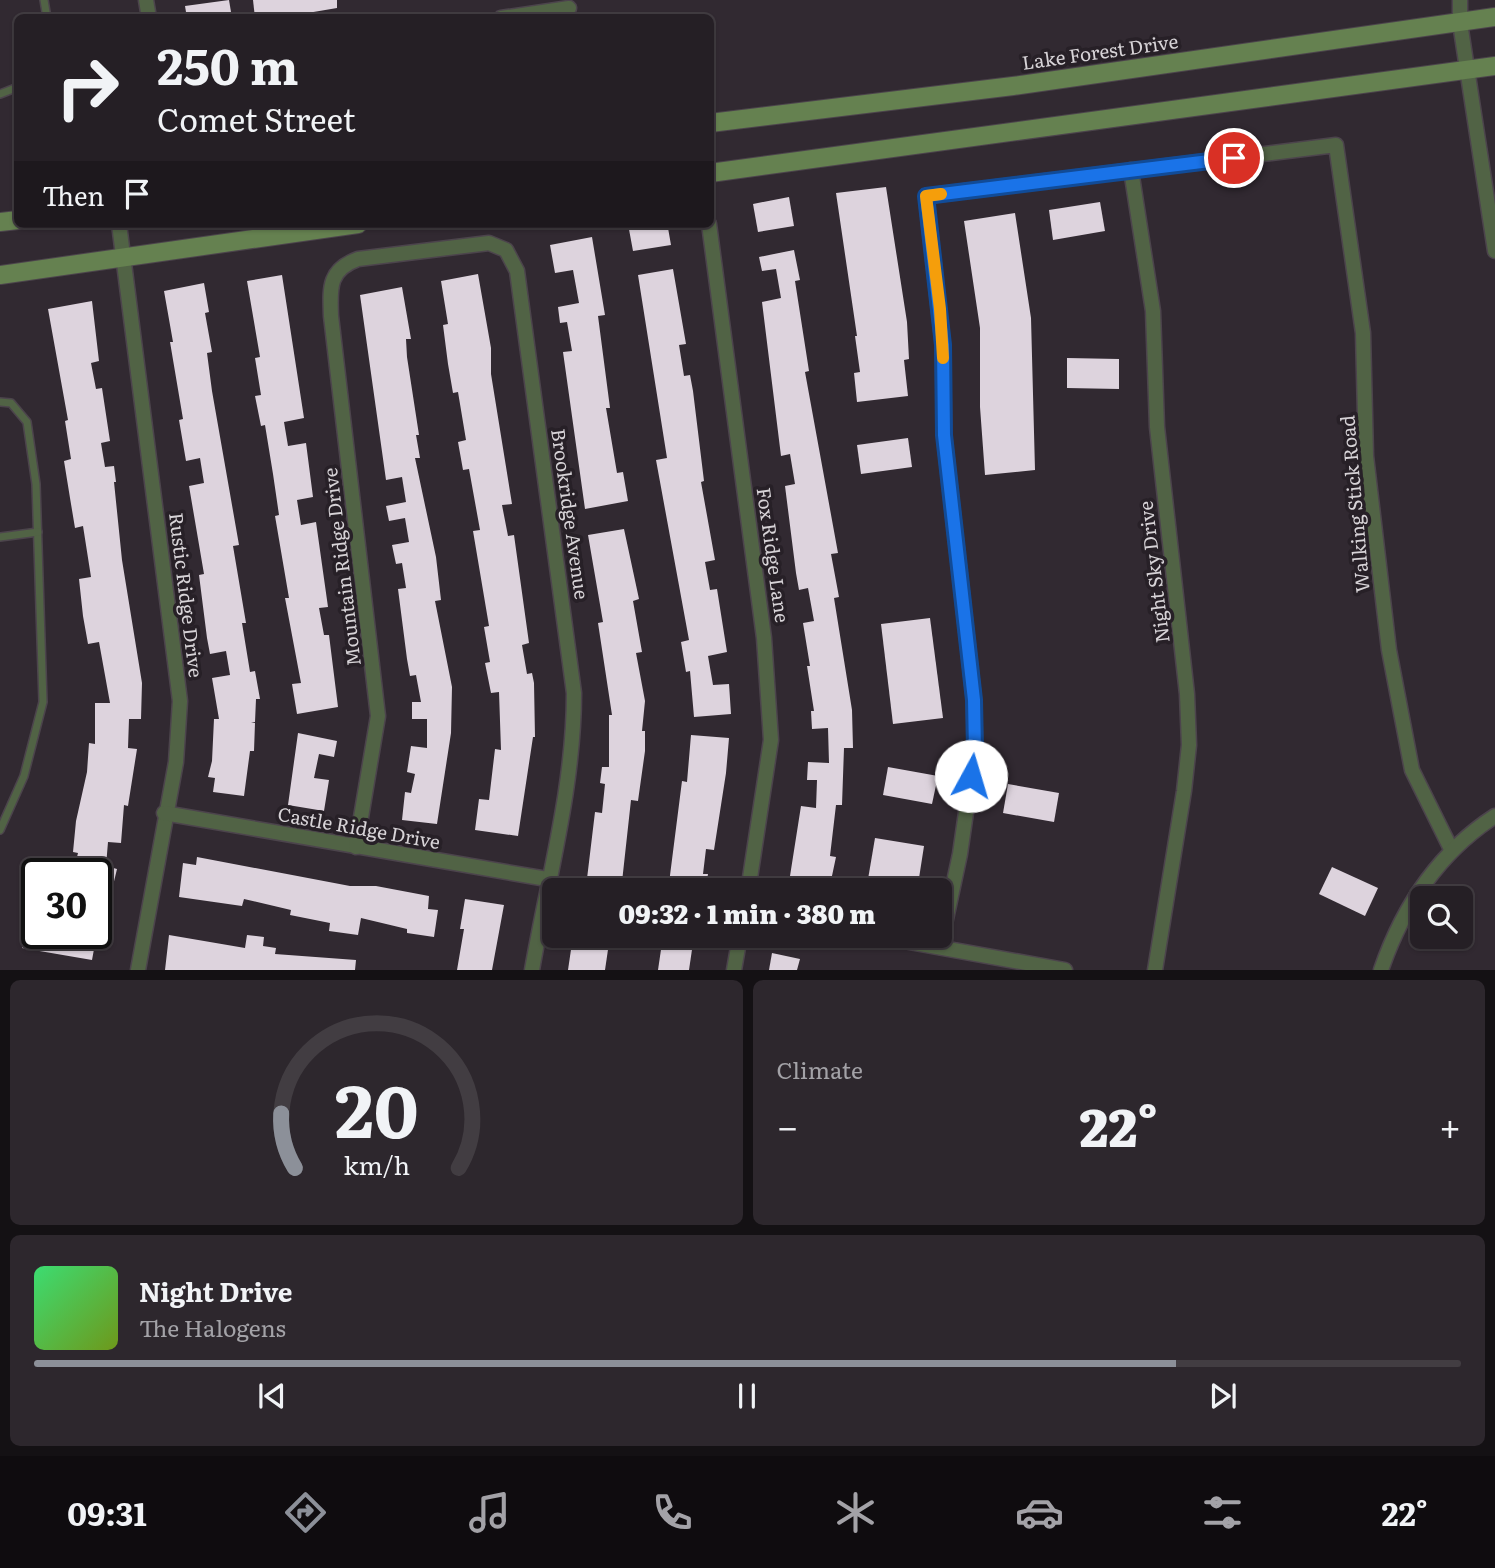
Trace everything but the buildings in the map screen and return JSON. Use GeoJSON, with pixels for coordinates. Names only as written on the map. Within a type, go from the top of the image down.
{"type":"FeatureCollection","features":[{"type":"Feature","properties":{"kind":"main road","name":"Lake Forest Drive"},"geometry":{"type":"LineString","coordinates":[[714,123],[987,89],[1495,17]]}},
{"type":"Feature","properties":{"kind":"main road"},"geometry":{"type":"LineString","coordinates":[[714,172],[1495,66]]}},
{"type":"Feature","properties":{"kind":"main road"},"geometry":{"type":"LineString","coordinates":[[0,275],[330,228]]}},
{"type":"Feature","properties":{"kind":"street"},"geometry":{"type":"LineString","coordinates":[[1460,0],[1460,23],[1467,71],[1490,181],[1495,251]]}},
{"type":"Feature","properties":{"kind":"street"},"geometry":{"type":"LineString","coordinates":[[531,14],[569,9]]}},
{"type":"Feature","properties":{"kind":"street","name":"Walking Stick Road"},"geometry":{"type":"LineString","coordinates":[[1131,170],[1336,145],[1363,333],[1366,456],[1389,650],[1412,770],[1451,849]]}},
{"type":"Feature","properties":{"kind":"street"},"geometry":{"type":"LineString","coordinates":[[952,891],[975,750],[974,700],[944,435],[943,345],[926,196],[1131,170]]}},
{"type":"Feature","properties":{"kind":"street","name":"Night Sky Drive"},"geometry":{"type":"LineString","coordinates":[[1131,170],[1153,311],[1157,426],[1187,694],[1189,745],[1155,970]]}},
{"type":"Feature","properties":{"kind":"street","name":"Rustic Ridge Drive"},"geometry":{"type":"LineString","coordinates":[[120,228],[180,701],[176,762],[164,813],[138,970]]}},
{"type":"Feature","properties":{"kind":"street","name":"Fox Ridge Lane"},"geometry":{"type":"LineString","coordinates":[[710,228],[764,638],[771,740],[761,825],[751,878]]}},
{"type":"Feature","properties":{"kind":"street","name":"Brookridge Avenue"},"geometry":{"type":"LineString","coordinates":[[332,282],[344,264],[358,259],[472,243],[499,246],[511,257],[517,271],[574,694],[574,727],[562,817],[547,878]]}},
{"type":"Feature","properties":{"kind":"street","name":"Mountain Ridge Drive"},"geometry":{"type":"LineString","coordinates":[[332,282],[331,316],[378,716],[356,847]]}},
{"type":"Feature","properties":{"kind":"street","name":"Castle Ridge Drive"},"geometry":{"type":"LineString","coordinates":[[164,813],[542,878]]}},
{"type":"Feature","properties":{"kind":"street"},"geometry":{"type":"LineString","coordinates":[[1381,970],[1404,916],[1423,884],[1451,849],[1495,816]]}},
{"type":"Feature","properties":{"kind":"street","name":"Brookridge Avenue"},"geometry":{"type":"LineString","coordinates":[[532,970],[542,909]]}},
{"type":"Feature","properties":{"kind":"street"},"geometry":{"type":"LineString","coordinates":[[734,970],[738,948]]}},
{"type":"Feature","properties":{"kind":"street"},"geometry":{"type":"LineString","coordinates":[[945,948],[1065,970]]}},
{"type":"Feature","properties":{"kind":"lane"},"geometry":{"type":"LineString","coordinates":[[0,402],[11,402],[27,422],[36,484],[43,702],[24,776],[0,830]]}},
{"type":"Feature","properties":{"kind":"lane"},"geometry":{"type":"LineString","coordinates":[[0,537],[38,532]]}},
{"type":"Feature","properties":{"kind":"slow traffic"},"geometry":{"type":"LineString","coordinates":[[941,194],[926,196],[940,309],[943,358]]}},
{"type":"Feature","properties":{"kind":"route"},"geometry":{"type":"LineString","coordinates":[[971,776],[975,750],[974,700],[944,435],[943,345],[926,196],[1234,158]]}}]}
